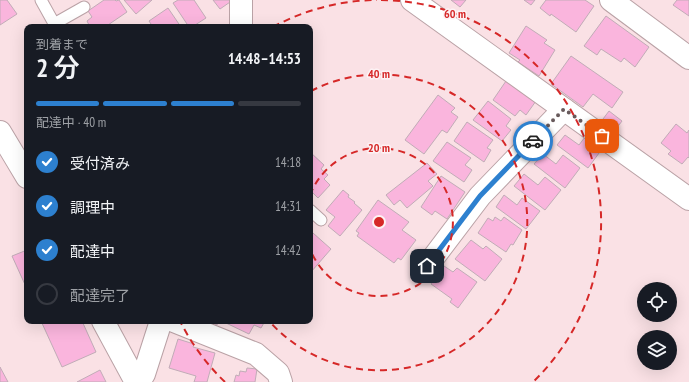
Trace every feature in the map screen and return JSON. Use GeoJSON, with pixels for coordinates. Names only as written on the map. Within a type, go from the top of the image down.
{"type":"FeatureCollection","features":[{"type":"Feature","properties":{"kind":"street"},"geometry":{"type":"LineString","coordinates":[[241,0],[241,24]]}},
{"type":"Feature","properties":{"kind":"street"},"geometry":{"type":"LineString","coordinates":[[412,0],[689,199]]}},
{"type":"Feature","properties":{"kind":"street"},"geometry":{"type":"LineString","coordinates":[[611,0],[689,58]]}},
{"type":"Feature","properties":{"kind":"street"},"geometry":{"type":"LineString","coordinates":[[427,266],[480,196],[564,109]]}},
{"type":"Feature","properties":{"kind":"street"},"geometry":{"type":"LineString","coordinates":[[0,132],[24,171]]}},
{"type":"Feature","properties":{"kind":"street"},"geometry":{"type":"LineString","coordinates":[[105,324],[136,382]]}},
{"type":"Feature","properties":{"kind":"street"},"geometry":{"type":"LineString","coordinates":[[139,382],[144,374],[160,324]]}},
{"type":"Feature","properties":{"kind":"street"},"geometry":{"type":"LineString","coordinates":[[181,324],[256,354],[278,373],[281,382]]}},
{"type":"Feature","properties":{"kind":"lane"},"geometry":{"type":"LineString","coordinates":[[41,0],[54,24]]}},
{"type":"Feature","properties":{"kind":"lane"},"geometry":{"type":"LineString","coordinates":[[57,24],[84,7]]}},
{"type":"Feature","properties":{"kind":"lane"},"geometry":{"type":"LineString","coordinates":[[313,213],[321,220]]}},
{"type":"Feature","properties":{"kind":"building"},"geometry":{"type":"Polygon","coordinates":[[[0,0],[7,0],[17,14],[0,25],[0,0]]]}},
{"type":"Feature","properties":{"kind":"building"},"geometry":{"type":"Polygon","coordinates":[[[104,0],[119,0],[127,12],[109,24],[88,24],[87,21],[92,17],[88,11],[104,0]]]}},
{"type":"Feature","properties":{"kind":"building"},"geometry":{"type":"Polygon","coordinates":[[[124,0],[152,0],[136,14],[124,0]]]}},
{"type":"Feature","properties":{"kind":"building"},"geometry":{"type":"Polygon","coordinates":[[[178,0],[194,0],[206,18],[197,24],[187,24],[173,3],[178,0]]]}},
{"type":"Feature","properties":{"kind":"building"},"geometry":{"type":"Polygon","coordinates":[[[213,0],[233,0],[220,9],[213,0]]]}},
{"type":"Feature","properties":{"kind":"building"},"geometry":{"type":"Polygon","coordinates":[[[451,0],[466,0],[460,7],[451,0]]]}},
{"type":"Feature","properties":{"kind":"building"},"geometry":{"type":"Polygon","coordinates":[[[524,0],[535,0],[531,5],[524,0]]]}},
{"type":"Feature","properties":{"kind":"building"},"geometry":{"type":"Polygon","coordinates":[[[546,0],[585,0],[594,6],[576,32],[540,8],[546,0]]]}},
{"type":"Feature","properties":{"kind":"building"},"geometry":{"type":"Polygon","coordinates":[[[677,0],[689,0],[689,16],[673,5],[677,0]]]}},
{"type":"Feature","properties":{"kind":"building"},"geometry":{"type":"Polygon","coordinates":[[[168,8],[179,24],[151,24],[149,21],[168,8]]]}},
{"type":"Feature","properties":{"kind":"building"},"geometry":{"type":"Polygon","coordinates":[[[606,16],[649,47],[635,67],[624,58],[621,62],[601,49],[597,55],[584,46],[606,16]]]}},
{"type":"Feature","properties":{"kind":"building"},"geometry":{"type":"Polygon","coordinates":[[[526,26],[547,40],[544,43],[555,50],[539,76],[518,62],[520,60],[509,53],[526,26]]]}},
{"type":"Feature","properties":{"kind":"building"},"geometry":{"type":"Polygon","coordinates":[[[571,56],[623,92],[612,108],[593,94],[583,107],[551,84],[571,56]]]}},
{"type":"Feature","properties":{"kind":"building"},"geometry":{"type":"Polygon","coordinates":[[[506,81],[536,101],[526,115],[520,110],[515,116],[493,100],[506,81]]]}},
{"type":"Feature","properties":{"kind":"building"},"geometry":{"type":"Polygon","coordinates":[[[438,95],[455,108],[451,112],[458,117],[447,133],[442,130],[424,154],[405,140],[438,95]]]}},
{"type":"Feature","properties":{"kind":"building"},"geometry":{"type":"Polygon","coordinates":[[[488,101],[511,119],[506,126],[511,130],[502,141],[473,120],[488,101]]]}},
{"type":"Feature","properties":{"kind":"building"},"geometry":{"type":"Polygon","coordinates":[[[609,111],[622,121],[613,133],[600,123],[609,111]]]}},
{"type":"Feature","properties":{"kind":"building"},"geometry":{"type":"Polygon","coordinates":[[[467,122],[493,140],[487,148],[491,150],[484,162],[454,141],[467,122]]]}},
{"type":"Feature","properties":{"kind":"building"},"geometry":{"type":"Polygon","coordinates":[[[676,124],[687,133],[689,130],[689,158],[688,157],[682,164],[668,154],[671,151],[661,143],[676,124]]]}},
{"type":"Feature","properties":{"kind":"building"},"geometry":{"type":"Polygon","coordinates":[[[565,135],[579,145],[585,137],[602,149],[588,168],[557,145],[565,135]]]}},
{"type":"Feature","properties":{"kind":"building"},"geometry":{"type":"Polygon","coordinates":[[[447,142],[471,158],[465,165],[472,170],[464,182],[433,161],[447,142]]]}},
{"type":"Feature","properties":{"kind":"building"},"geometry":{"type":"Polygon","coordinates":[[[543,154],[556,164],[563,155],[580,168],[565,188],[534,164],[543,154]]]}},
{"type":"Feature","properties":{"kind":"building"},"geometry":{"type":"Polygon","coordinates":[[[313,155],[324,165],[321,169],[328,175],[324,179],[330,185],[318,198],[313,193],[313,155]]]}},
{"type":"Feature","properties":{"kind":"building"},"geometry":{"type":"Polygon","coordinates":[[[427,163],[437,174],[428,181],[433,186],[407,208],[400,200],[394,205],[386,195],[427,163]]]}},
{"type":"Feature","properties":{"kind":"building"},"geometry":{"type":"Polygon","coordinates":[[[524,174],[538,185],[545,177],[561,190],[545,210],[514,186],[524,174]]]}},
{"type":"Feature","properties":{"kind":"building"},"geometry":{"type":"Polygon","coordinates":[[[441,176],[465,192],[447,219],[435,211],[432,215],[421,207],[441,176]]]}},
{"type":"Feature","properties":{"kind":"building"},"geometry":{"type":"Polygon","coordinates":[[[343,190],[362,210],[340,236],[328,226],[335,217],[326,210],[343,190]]]}},
{"type":"Feature","properties":{"kind":"building"},"geometry":{"type":"Polygon","coordinates":[[[504,195],[517,205],[522,198],[540,211],[526,229],[496,207],[504,195]]]}},
{"type":"Feature","properties":{"kind":"building"},"geometry":{"type":"Polygon","coordinates":[[[378,200],[409,222],[402,230],[416,240],[401,260],[398,258],[394,263],[357,236],[359,233],[356,231],[378,200]]]}},
{"type":"Feature","properties":{"kind":"building"},"geometry":{"type":"Polygon","coordinates":[[[495,217],[501,221],[504,217],[522,230],[513,245],[511,244],[506,252],[478,233],[488,218],[493,221],[495,217]]]}},
{"type":"Feature","properties":{"kind":"building"},"geometry":{"type":"Polygon","coordinates":[[[313,233],[331,249],[313,270],[313,233]]]}},
{"type":"Feature","properties":{"kind":"building"},"geometry":{"type":"Polygon","coordinates":[[[471,240],[483,249],[486,246],[502,259],[485,281],[455,259],[471,240]]]}},
{"type":"Feature","properties":{"kind":"building"},"geometry":{"type":"Polygon","coordinates":[[[24,251],[24,282],[12,256],[24,251]]]}},
{"type":"Feature","properties":{"kind":"building"},"geometry":{"type":"Polygon","coordinates":[[[444,266],[453,272],[457,268],[477,282],[458,308],[450,302],[452,299],[431,284],[444,266]]]}},
{"type":"Feature","properties":{"kind":"building"},"geometry":{"type":"Polygon","coordinates":[[[42,324],[83,324],[96,352],[62,367],[42,324]]]}},
{"type":"Feature","properties":{"kind":"building"},"geometry":{"type":"Polygon","coordinates":[[[228,324],[263,324],[261,328],[254,325],[249,334],[228,324]]]}},
{"type":"Feature","properties":{"kind":"building"},"geometry":{"type":"Polygon","coordinates":[[[178,339],[194,344],[193,347],[215,353],[207,382],[194,382],[196,376],[169,368],[178,339]]]}},
{"type":"Feature","properties":{"kind":"building"},"geometry":{"type":"Polygon","coordinates":[[[0,367],[8,382],[0,382],[0,367]]]}},
{"type":"Feature","properties":{"kind":"building"},"geometry":{"type":"Polygon","coordinates":[[[247,368],[257,369],[255,382],[234,382],[236,375],[239,376],[240,371],[246,372],[247,368]]]}},
{"type":"Feature","properties":{"kind":"building"},"geometry":{"type":"Polygon","coordinates":[[[100,370],[106,382],[77,382],[100,370]]]}},
{"type":"Feature","properties":{"kind":"way so far"},"geometry":{"type":"LineString","coordinates":[[533,141],[564,109],[602,136]]}},
{"type":"Feature","properties":{"kind":"route"},"geometry":{"type":"LineString","coordinates":[[427,266],[480,196],[533,141]]}}]}
